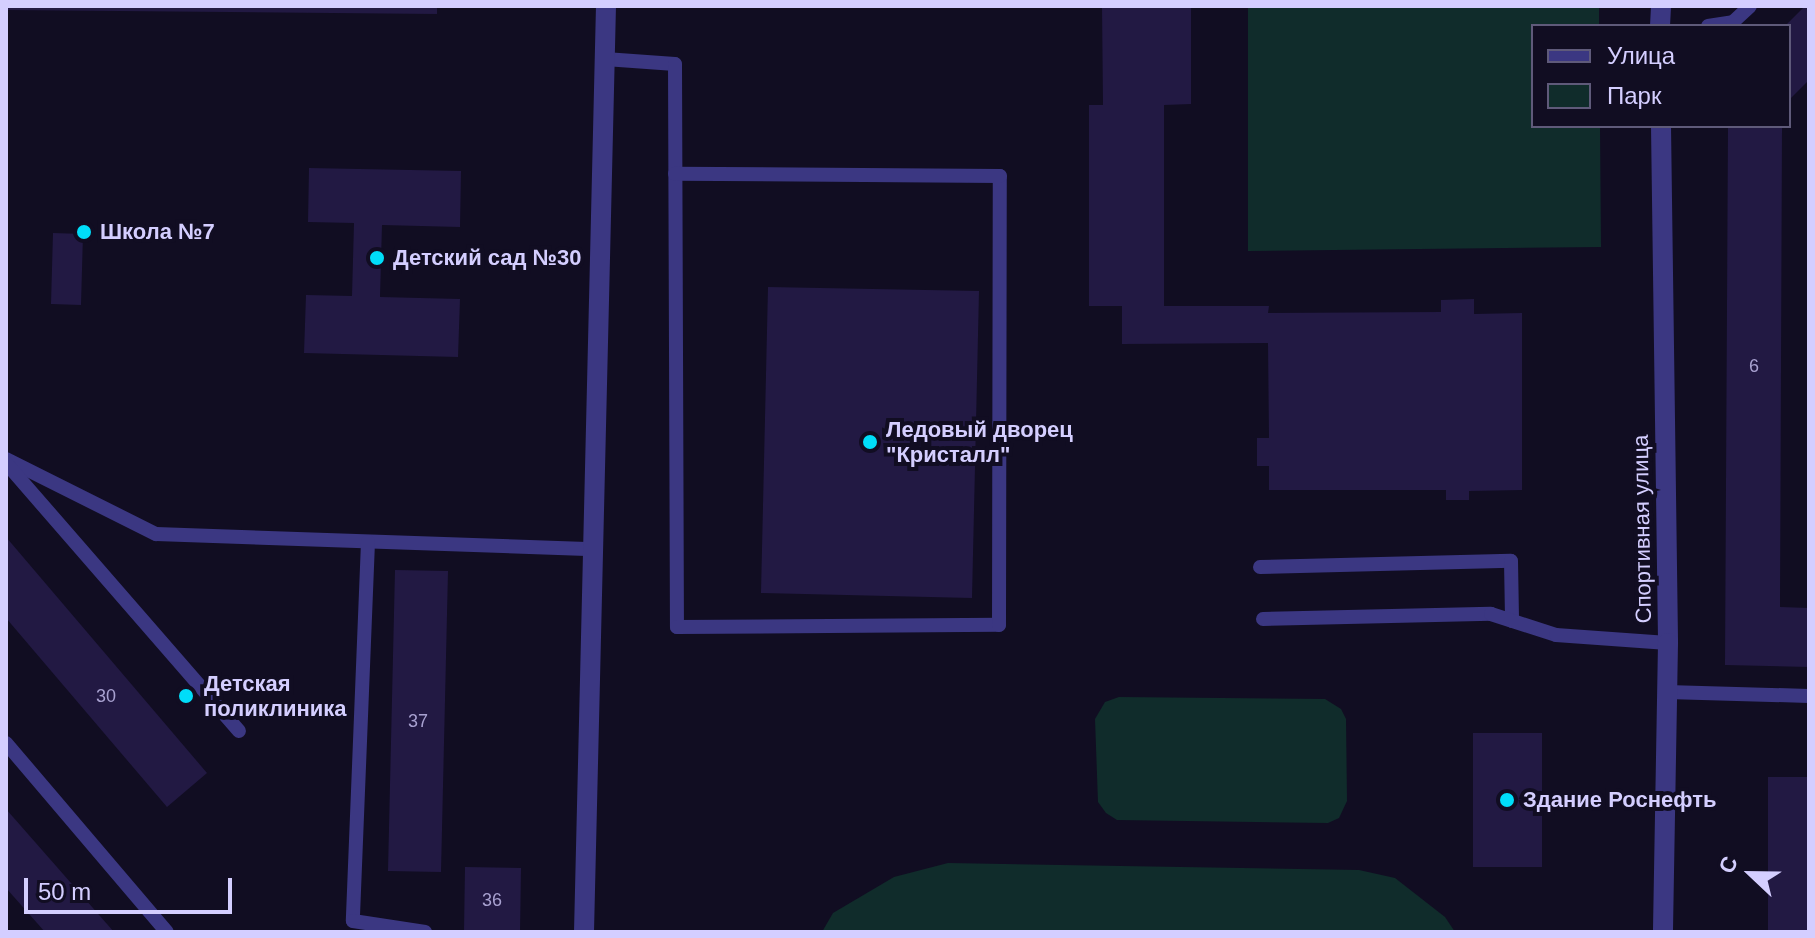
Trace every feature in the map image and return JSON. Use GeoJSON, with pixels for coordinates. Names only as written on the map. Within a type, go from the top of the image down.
{"type":"FeatureCollection","features":[{"type":"Feature","properties":{"kind":"street"},"geometry":{"type":"LineString","coordinates":[[584,932],[606,6]]}},
{"type":"Feature","properties":{"kind":"street","name":"Спортивная улица"},"geometry":{"type":"LineString","coordinates":[[1661,128],[1668,643],[1663,932]]}},
{"type":"Feature","properties":{"kind":"lane"},"geometry":{"type":"LineString","coordinates":[[1720,24],[1733,22],[1750,6]]}},
{"type":"Feature","properties":{"kind":"lane"},"geometry":{"type":"LineString","coordinates":[[605,59],[675,64],[675,174],[677,627],[999,625],[1000,176],[675,174]]}},
{"type":"Feature","properties":{"kind":"lane"},"geometry":{"type":"LineString","coordinates":[[6,461],[156,534],[594,549]]}},
{"type":"Feature","properties":{"kind":"lane"},"geometry":{"type":"LineString","coordinates":[[6,461],[239,731]]}},
{"type":"Feature","properties":{"kind":"lane"},"geometry":{"type":"LineString","coordinates":[[368,542],[353,921],[425,932]]}},
{"type":"Feature","properties":{"kind":"lane"},"geometry":{"type":"LineString","coordinates":[[1260,567],[1511,561],[1512,621]]}},
{"type":"Feature","properties":{"kind":"lane"},"geometry":{"type":"LineString","coordinates":[[1263,619],[1491,614],[1556,635],[1668,643]]}},
{"type":"Feature","properties":{"kind":"lane"},"geometry":{"type":"LineString","coordinates":[[1667,692],[1809,696]]}},
{"type":"Feature","properties":{"kind":"lane"},"geometry":{"type":"LineString","coordinates":[[6,743],[167,932]]}},
{"type":"Feature","properties":{"kind":"green space"},"geometry":{"type":"Polygon","coordinates":[[[1248,6],[1599,6],[1599,24],[1531,24],[1531,128],[1600,128],[1601,247],[1248,251],[1248,6]]]}},
{"type":"Feature","properties":{"kind":"green space"},"geometry":{"type":"Polygon","coordinates":[[[1119,697],[1325,699],[1341,709],[1346,719],[1347,801],[1339,818],[1328,823],[1117,820],[1106,813],[1098,802],[1095,719],[1105,702],[1119,697]]]}},
{"type":"Feature","properties":{"kind":"green space"},"geometry":{"type":"Polygon","coordinates":[[[948,863],[1359,870],[1395,878],[1445,917],[1455,932],[822,932],[833,913],[894,877],[948,863]]]}},
{"type":"Feature","properties":{"kind":"building"},"geometry":{"type":"Polygon","coordinates":[[[6,6],[437,6],[437,14],[6,10],[6,6]]]}},
{"type":"Feature","properties":{"kind":"building"},"geometry":{"type":"Polygon","coordinates":[[[1102,6],[1191,6],[1191,104],[1164,105],[1164,306],[1269,306],[1268,313],[1441,312],[1441,300],[1474,299],[1474,314],[1522,313],[1522,490],[1469,491],[1469,500],[1446,500],[1446,490],[1269,490],[1269,466],[1257,466],[1257,438],[1269,438],[1268,343],[1122,344],[1122,306],[1089,306],[1089,105],[1103,105],[1102,6]]]}},
{"type":"Feature","properties":{"kind":"building"},"geometry":{"type":"Polygon","coordinates":[[[1805,6],[1809,6],[1809,80],[1791,98],[1791,24],[1787,24],[1805,6]]]}},
{"type":"Feature","properties":{"kind":"building"},"geometry":{"type":"Polygon","coordinates":[[[1728,128],[1782,128],[1780,607],[1809,608],[1809,667],[1725,665],[1728,128]]]}},
{"type":"Feature","properties":{"kind":"building"},"geometry":{"type":"Polygon","coordinates":[[[309,168],[461,171],[460,227],[382,225],[380,297],[460,299],[458,357],[304,353],[306,295],[352,296],[354,223],[308,222],[309,168]]]}},
{"type":"Feature","properties":{"kind":"building"},"geometry":{"type":"Polygon","coordinates":[[[53,233],[83,234],[81,305],[51,304],[53,233]]]}},
{"type":"Feature","properties":{"kind":"building","name":"Ледовый дворец \"Кристалл\""},"geometry":{"type":"Polygon","coordinates":[[[768,287],[979,291],[972,598],[761,593],[768,287]]]}},
{"type":"Feature","properties":{"kind":"building"},"geometry":{"type":"Polygon","coordinates":[[[6,537],[207,773],[167,807],[6,618],[6,537]]]}},
{"type":"Feature","properties":{"kind":"building"},"geometry":{"type":"Polygon","coordinates":[[[395,570],[448,571],[441,872],[388,871],[395,570]]]}},
{"type":"Feature","properties":{"kind":"building","name":"Здание Роснефть"},"geometry":{"type":"Polygon","coordinates":[[[1473,733],[1542,733],[1542,867],[1473,867],[1473,733]]]}},
{"type":"Feature","properties":{"kind":"building"},"geometry":{"type":"Polygon","coordinates":[[[1768,777],[1809,777],[1809,932],[1768,932],[1768,777]]]}},
{"type":"Feature","properties":{"kind":"building"},"geometry":{"type":"Polygon","coordinates":[[[6,809],[114,932],[45,932],[6,888],[6,809]]]}},
{"type":"Feature","properties":{"kind":"building"},"geometry":{"type":"Polygon","coordinates":[[[465,867],[521,868],[520,932],[464,932],[465,867]]]}},
{"type":"Feature","properties":{"kind":"place","name":"Школа №7"},"geometry":{"type":"Point","coordinates":[84,232]}},
{"type":"Feature","properties":{"kind":"place","name":"Детский сад №30"},"geometry":{"type":"Point","coordinates":[377,258]}},
{"type":"Feature","properties":{"kind":"place","name":"Ледовый дворец \"Кристалл\""},"geometry":{"type":"Point","coordinates":[870,442]}},
{"type":"Feature","properties":{"kind":"place","name":"Детская поликлиника"},"geometry":{"type":"Point","coordinates":[186,696]}},
{"type":"Feature","properties":{"kind":"place","name":"Здание Роснефть"},"geometry":{"type":"Point","coordinates":[1507,800]}}]}
